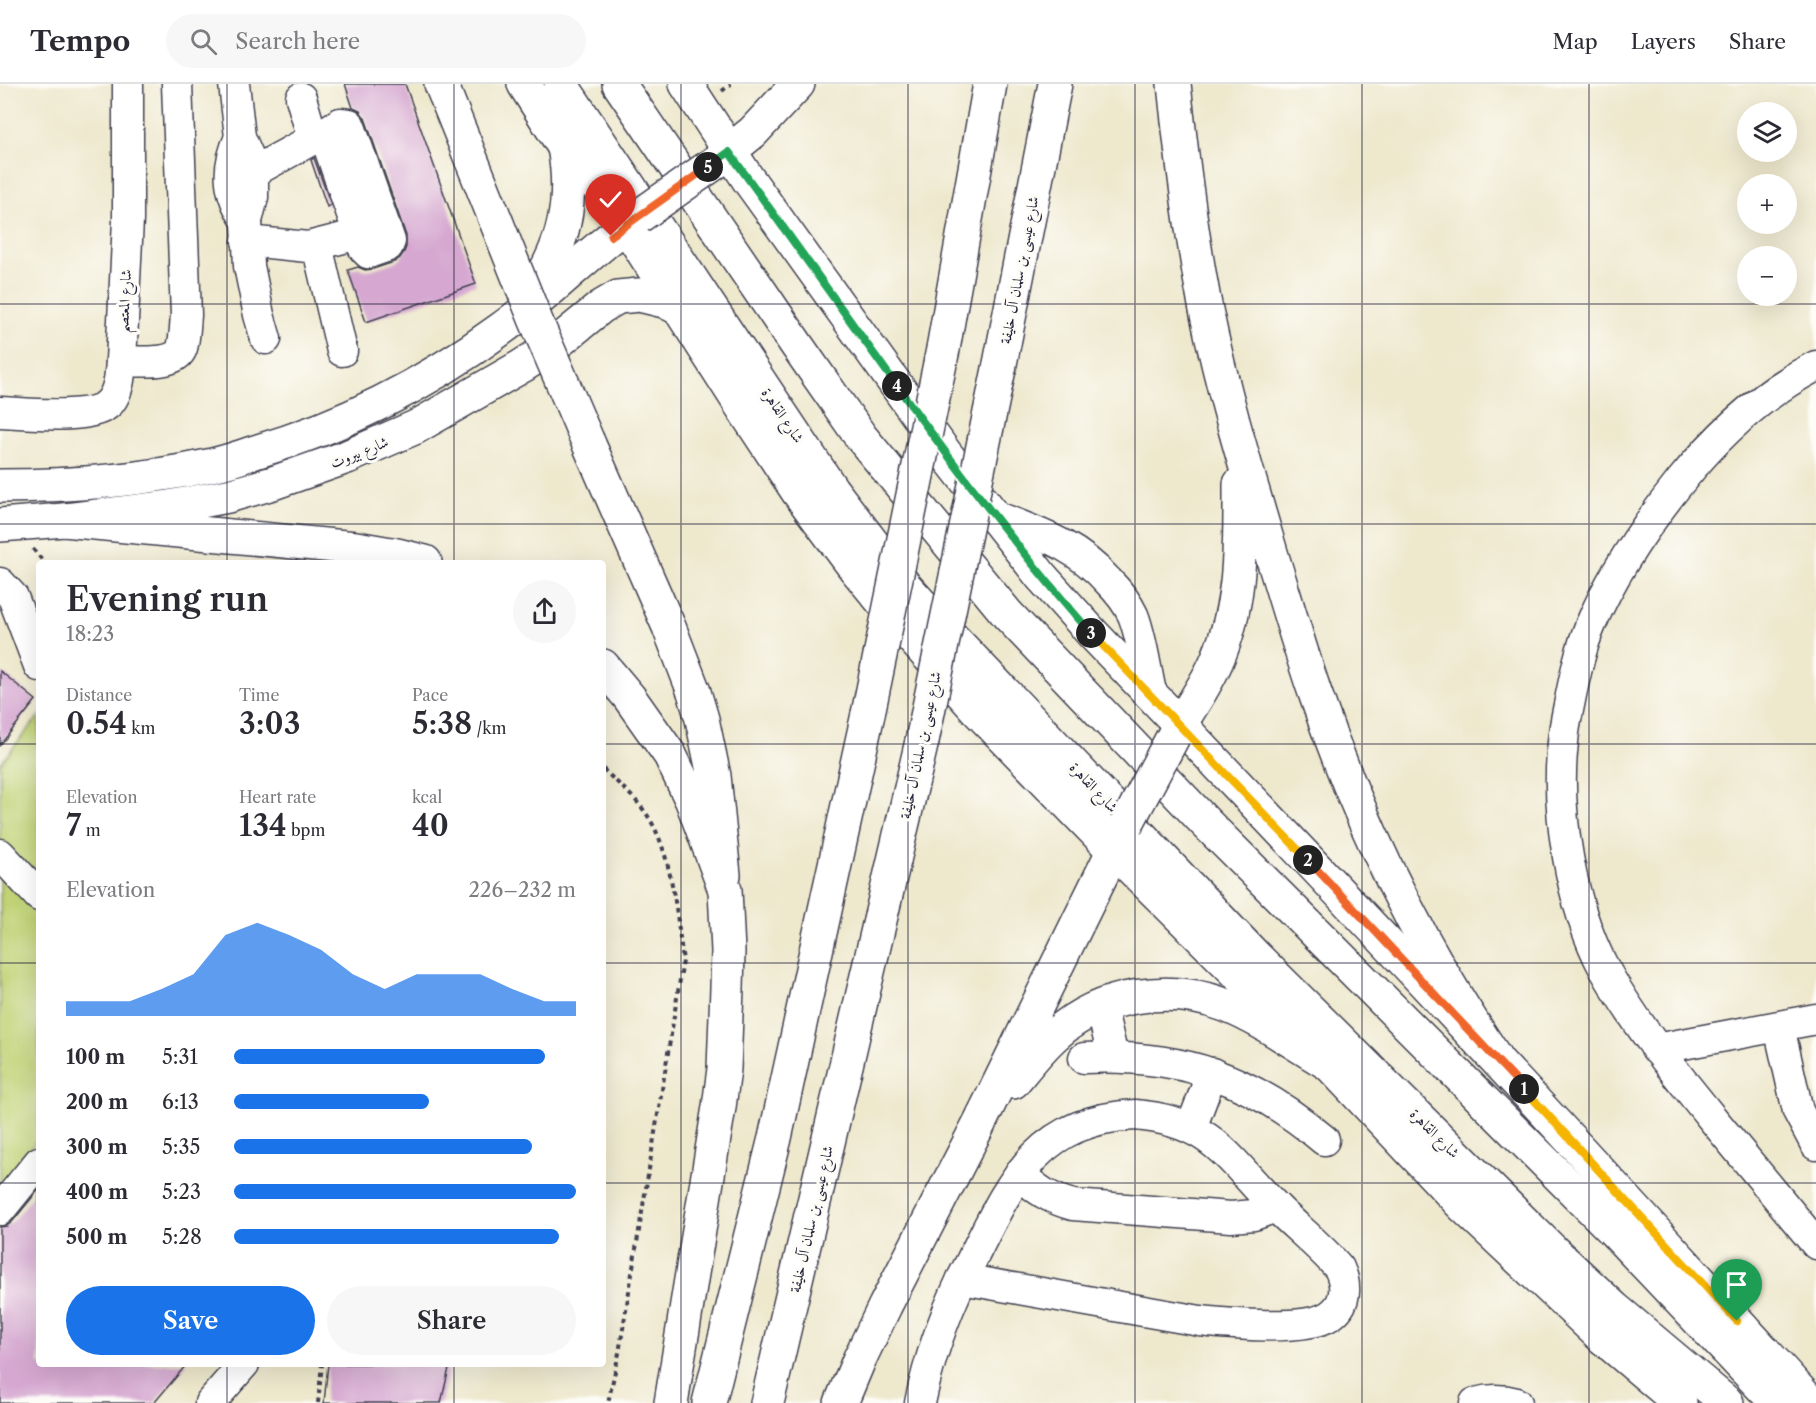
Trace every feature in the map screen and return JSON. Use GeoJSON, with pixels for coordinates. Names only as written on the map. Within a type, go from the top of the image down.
{"type":"FeatureCollection","features":[{"type":"Feature","properties":{"kind":"main road"},"geometry":{"type":"LineString","coordinates":[[441,84],[536,321],[669,627],[694,692],[712,767],[721,840],[728,951],[724,1069],[671,1403]]}},
{"type":"Feature","properties":{"kind":"main road","name":"شارع القاهرة"},"geometry":{"type":"LineString","coordinates":[[524,84],[564,147],[611,202],[632,221],[680,309],[792,482],[854,567],[914,640],[978,710],[1119,837],[1462,1205],[1603,1338],[1680,1403]]}},
{"type":"Feature","properties":{"kind":"main road","name":"شارع القاهرة"},"geometry":{"type":"LineString","coordinates":[[561,84],[832,490],[919,601],[1263,964],[1580,1278],[1727,1403]]}},
{"type":"Feature","properties":{"kind":"main road"},"geometry":{"type":"LineString","coordinates":[[619,84],[861,437],[1008,615],[1215,832],[1612,1228],[1799,1395]]}},
{"type":"Feature","properties":{"kind":"main road"},"geometry":{"type":"LineString","coordinates":[[686,84],[722,157],[945,453],[1041,576],[1152,696],[1177,730],[1495,1057],[1622,1194],[1799,1395]]}},
{"type":"Feature","properties":{"kind":"main road"},"geometry":{"type":"LineString","coordinates":[[0,486],[111,481],[213,465],[318,432],[384,402],[453,362],[527,311],[611,236],[722,157],[753,132],[798,84]]}},
{"type":"Feature","properties":{"kind":"main road"},"geometry":{"type":"LineString","coordinates":[[709,1403],[775,1138],[868,714],[942,349],[990,84]]}},
{"type":"Feature","properties":{"kind":"main road","name":"شارع عيسى بن سلمان آل خليفة"},"geometry":{"type":"LineString","coordinates":[[767,1403],[922,741],[1055,84]]}},
{"type":"Feature","properties":{"kind":"main road"},"geometry":{"type":"LineString","coordinates":[[1174,84],[1184,178],[1196,259],[1214,348],[1240,449],[1298,641],[1351,788],[1393,882],[1416,928],[1466,1015],[1495,1057]]}},
{"type":"Feature","properties":{"kind":"main road"},"geometry":{"type":"LineString","coordinates":[[527,311],[552,260],[567,213],[568,180],[564,147]]}},
{"type":"Feature","properties":{"kind":"main road","name":"شارع بيروت"},"geometry":{"type":"LineString","coordinates":[[0,525],[158,509],[228,496],[302,473],[347,457],[416,427],[552,347],[618,297],[639,295],[664,301],[680,309]]}},
{"type":"Feature","properties":{"kind":"main road"},"geometry":{"type":"LineString","coordinates":[[841,1403],[885,1306],[981,1120],[1119,837],[1217,660],[1236,599],[1240,568],[1240,449]]}},
{"type":"Feature","properties":{"kind":"main road"},"geometry":{"type":"LineString","coordinates":[[64,520],[356,548],[417,560]]}},
{"type":"Feature","properties":{"kind":"main road"},"geometry":{"type":"LineString","coordinates":[[606,670],[670,754],[692,801],[725,890]]}},
{"type":"Feature","properties":{"kind":"main road"},"geometry":{"type":"LineString","coordinates":[[981,1120],[1058,1032],[1101,1006],[1150,994],[1175,994],[1224,1005],[1329,1064]]}},
{"type":"Feature","properties":{"kind":"street","name":"شارع المعتصم"},"geometry":{"type":"LineString","coordinates":[[0,412],[82,414],[101,409],[116,391],[121,361],[128,220],[128,84]]}},
{"type":"Feature","properties":{"kind":"street"},"geometry":{"type":"LineString","coordinates":[[121,361],[171,360],[179,354],[182,347],[186,315],[177,84]]}},
{"type":"Feature","properties":{"kind":"street"},"geometry":{"type":"LineString","coordinates":[[234,84],[240,137],[253,172],[253,197],[247,231],[253,291],[266,339]]}},
{"type":"Feature","properties":{"kind":"street"},"geometry":{"type":"LineString","coordinates":[[301,98],[318,136]]}},
{"type":"Feature","properties":{"kind":"street"},"geometry":{"type":"LineString","coordinates":[[240,137],[230,165],[230,180],[233,195],[247,231],[297,248],[358,234],[368,253],[386,248],[390,244],[349,124],[345,123],[318,136],[253,172]]}},
{"type":"Feature","properties":{"kind":"street"},"geometry":{"type":"LineString","coordinates":[[317,245],[342,351]]}},
{"type":"Feature","properties":{"kind":"street"},"geometry":{"type":"LineString","coordinates":[[1816,366],[1768,394],[1711,445],[1655,513],[1631,548],[1610,584],[1590,626],[1578,661],[1563,743],[1562,786],[1564,828],[1571,873],[1582,916],[1604,967],[1656,1049],[1816,1244]]}},
{"type":"Feature","properties":{"kind":"street"},"geometry":{"type":"LineString","coordinates":[[993,515],[1074,550],[1087,559],[1113,586],[1124,599],[1132,614],[1152,696]]}},
{"type":"Feature","properties":{"kind":"street"},"geometry":{"type":"LineString","coordinates":[[0,583],[13,597],[36,658]]}},
{"type":"Feature","properties":{"kind":"street"},"geometry":{"type":"LineString","coordinates":[[0,854],[36,893]]}},
{"type":"Feature","properties":{"kind":"street"},"geometry":{"type":"LineString","coordinates":[[1101,1006],[1098,1057],[1163,1061],[1212,1073],[1271,1100],[1324,1140]]}},
{"type":"Feature","properties":{"kind":"street"},"geometry":{"type":"LineString","coordinates":[[1656,1049],[1816,1019]]}},
{"type":"Feature","properties":{"kind":"street"},"geometry":{"type":"LineString","coordinates":[[1779,1027],[1798,1111],[1816,1145]]}},
{"type":"Feature","properties":{"kind":"street"},"geometry":{"type":"LineString","coordinates":[[1191,1128],[1212,1073]]}},
{"type":"Feature","properties":{"kind":"street"},"geometry":{"type":"LineString","coordinates":[[920,1403],[925,1376],[940,1326],[962,1279],[1020,1173],[1031,1159],[1061,1135],[1097,1120],[1116,1116],[1154,1117],[1173,1121],[1191,1128],[1219,1147],[1339,1268],[1344,1278],[1345,1289],[1336,1310],[1327,1317],[1316,1321],[1258,1326],[1200,1322],[962,1279]]}},
{"type":"Feature","properties":{"kind":"street"},"geometry":{"type":"LineString","coordinates":[[0,1210],[36,1166]]}},
{"type":"Feature","properties":{"kind":"street"},"geometry":{"type":"LineString","coordinates":[[1020,1173],[1030,1185],[1043,1194],[1072,1205],[1231,1217],[1254,1215],[1276,1207]]}},
{"type":"Feature","properties":{"kind":"street"},"geometry":{"type":"LineString","coordinates":[[210,1403],[241,1367]]}},
{"type":"Feature","properties":{"kind":"street"},"geometry":{"type":"LineString","coordinates":[[1475,1403],[1487,1400],[1507,1400],[1517,1403]]}},
{"type":"Feature","properties":{"kind":"path"},"geometry":{"type":"LineString","coordinates":[[606,772],[646,813],[657,833],[675,897],[683,961],[620,1353],[608,1403]]}},
{"type":"Feature","properties":{"kind":"path"},"geometry":{"type":"LineString","coordinates":[[318,1403],[322,1367]]}},
{"type":"Feature","properties":{"kind":"green space"},"geometry":{"type":"Polygon","coordinates":[[[36,720],[36,873],[0,843],[0,764],[36,720]]]}},
{"type":"Feature","properties":{"kind":"green space"},"geometry":{"type":"Polygon","coordinates":[[[0,870],[10,879],[36,913],[36,1141],[0,1188],[0,870]]]}},
{"type":"Feature","properties":{"kind":"building"},"geometry":{"type":"Polygon","coordinates":[[[345,84],[405,84],[476,284],[366,322],[348,270],[358,267],[365,270],[373,269],[394,262],[404,252],[406,236],[365,118],[360,111],[353,108],[345,84]]]}},
{"type":"Feature","properties":{"kind":"building"},"geometry":{"type":"Polygon","coordinates":[[[314,158],[331,205],[327,207],[311,160],[314,158]]]}},
{"type":"Feature","properties":{"kind":"building"},"geometry":{"type":"Polygon","coordinates":[[[0,671],[36,700],[0,745],[0,671]]]}},
{"type":"Feature","properties":{"kind":"building"},"geometry":{"type":"Polygon","coordinates":[[[36,1193],[36,1367],[184,1367],[154,1403],[0,1403],[0,1227],[7,1226],[36,1193]]]}},
{"type":"Feature","properties":{"kind":"building"},"geometry":{"type":"Polygon","coordinates":[[[328,1367],[449,1367],[441,1403],[324,1403],[328,1367]]]}},
{"type":"Feature","properties":{"kind":"route"},"geometry":{"type":"LineString","coordinates":[[611,236],[729,152],[945,453],[1041,576],[1093,634],[1495,1057],[1737,1321]]}}]}
